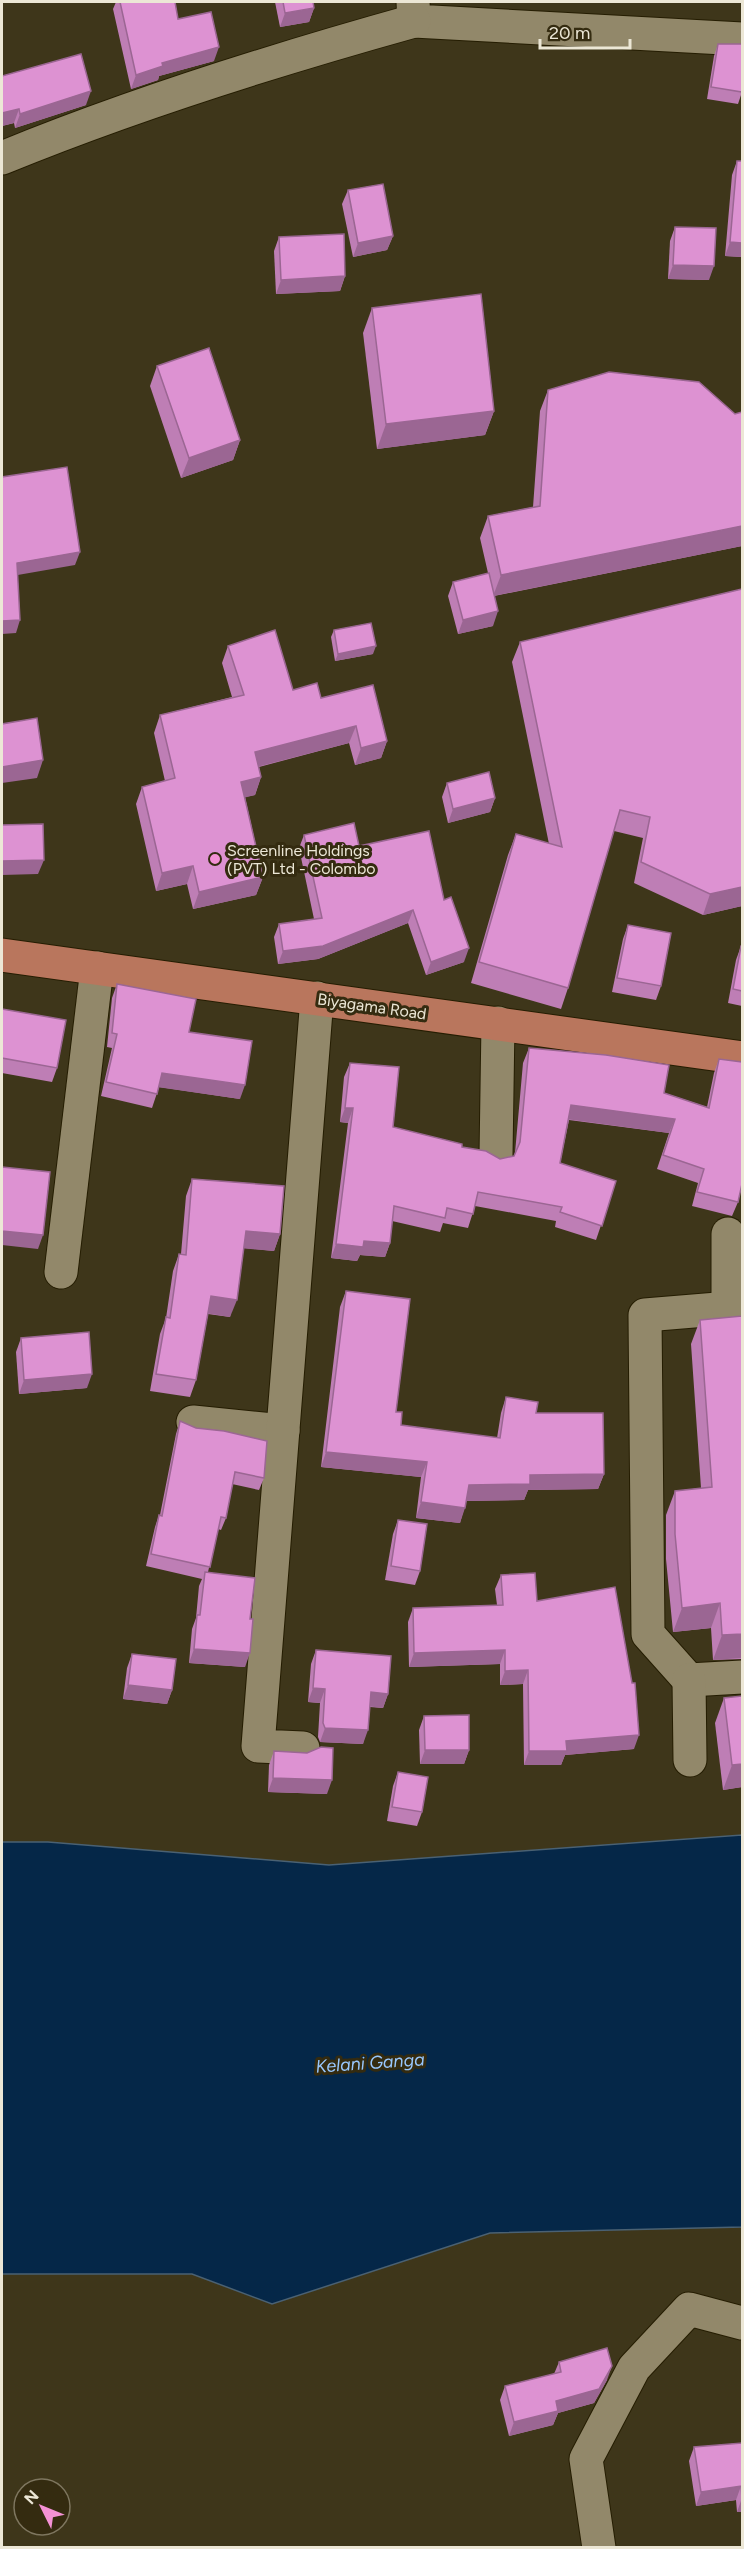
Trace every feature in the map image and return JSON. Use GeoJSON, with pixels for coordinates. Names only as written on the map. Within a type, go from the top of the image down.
{"type":"FeatureCollection","features":[{"type":"Feature","properties":{"kind":"main road","name":"Biyagama Road"},"geometry":{"type":"LineString","coordinates":[[2,955],[742,1058]]}},
{"type":"Feature","properties":{"kind":"street"},"geometry":{"type":"LineString","coordinates":[[2,158],[80,126],[292,55],[414,11],[742,39]]}},
{"type":"Feature","properties":{"kind":"street"},"geometry":{"type":"LineString","coordinates":[[61,1272],[97,968]]}},
{"type":"Feature","properties":{"kind":"street"},"geometry":{"type":"LineString","coordinates":[[303,1748],[258,1746],[317,998]]}},
{"type":"Feature","properties":{"kind":"street"},"geometry":{"type":"LineString","coordinates":[[495,1155],[498,1023]]}},
{"type":"Feature","properties":{"kind":"street"},"geometry":{"type":"LineString","coordinates":[[690,1760],[689,1680],[648,1634],[645,1315],[735,1307],[728,1234]]}},
{"type":"Feature","properties":{"kind":"street"},"geometry":{"type":"LineString","coordinates":[[193,1422],[283,1431]]}},
{"type":"Feature","properties":{"kind":"street"},"geometry":{"type":"LineString","coordinates":[[689,1680],[742,1677]]}},
{"type":"Feature","properties":{"kind":"street"},"geometry":{"type":"LineString","coordinates":[[599,2547],[586,2459],[634,2368],[689,2309],[742,2323]]}},
{"type":"Feature","properties":{"kind":"water","name":"Kelani Ganga"},"geometry":{"type":"Polygon","coordinates":[[[742,1835],[742,2227],[490,2233],[272,2304],[192,2274],[2,2274],[2,1842],[48,1842],[329,1865],[742,1835]]]}},
{"type":"Feature","properties":{"kind":"building"},"geometry":{"type":"Polygon","coordinates":[[[120,2],[175,2],[178,19],[211,12],[219,47],[162,63],[163,66],[136,75],[120,2]]]}},
{"type":"Feature","properties":{"kind":"building"},"geometry":{"type":"Polygon","coordinates":[[[283,2],[313,2],[314,8],[285,13],[283,2]]]}},
{"type":"Feature","properties":{"kind":"building"},"geometry":{"type":"Polygon","coordinates":[[[718,44],[742,44],[742,92],[711,87],[718,44]]]}},
{"type":"Feature","properties":{"kind":"building"},"geometry":{"type":"Polygon","coordinates":[[[81,54],[91,91],[20,114],[19,109],[2,113],[2,76],[81,54]]]}},
{"type":"Feature","properties":{"kind":"building"},"geometry":{"type":"Polygon","coordinates":[[[737,161],[742,161],[742,243],[730,242],[737,161]]]}},
{"type":"Feature","properties":{"kind":"building"},"geometry":{"type":"Polygon","coordinates":[[[383,184],[393,236],[358,243],[348,190],[383,184]]]}},
{"type":"Feature","properties":{"kind":"building"},"geometry":{"type":"Polygon","coordinates":[[[675,227],[716,228],[714,266],[673,265],[675,227]]]}},
{"type":"Feature","properties":{"kind":"building"},"geometry":{"type":"Polygon","coordinates":[[[344,234],[345,276],[281,280],[279,237],[344,234]]]}},
{"type":"Feature","properties":{"kind":"building"},"geometry":{"type":"Polygon","coordinates":[[[481,294],[494,411],[386,424],[372,308],[481,294]]]}},
{"type":"Feature","properties":{"kind":"building"},"geometry":{"type":"Polygon","coordinates":[[[209,348],[240,440],[189,458],[157,366],[209,348]]]}},
{"type":"Feature","properties":{"kind":"building"},"geometry":{"type":"Polygon","coordinates":[[[609,372],[699,382],[735,414],[742,412],[742,526],[501,575],[488,516],[540,506],[548,390],[609,372]]]}},
{"type":"Feature","properties":{"kind":"building"},"geometry":{"type":"Polygon","coordinates":[[[67,467],[80,552],[17,563],[20,620],[2,621],[2,477],[67,467]]]}},
{"type":"Feature","properties":{"kind":"building"},"geometry":{"type":"Polygon","coordinates":[[[489,573],[498,611],[463,620],[453,582],[489,573]]]}},
{"type":"Feature","properties":{"kind":"building"},"geometry":{"type":"Polygon","coordinates":[[[742,589],[742,887],[710,894],[641,862],[650,817],[620,810],[568,988],[479,962],[516,834],[562,847],[520,642],[742,589]]]}},
{"type":"Feature","properties":{"kind":"building"},"geometry":{"type":"Polygon","coordinates":[[[371,623],[376,646],[338,654],[334,630],[371,623]]]}},
{"type":"Feature","properties":{"kind":"building"},"geometry":{"type":"Polygon","coordinates":[[[275,630],[293,690],[317,683],[321,698],[373,685],[387,741],[361,748],[356,726],[255,752],[261,777],[241,782],[263,877],[199,892],[193,866],[162,873],[142,787],[175,778],[160,715],[244,695],[228,646],[275,630]]]}},
{"type":"Feature","properties":{"kind":"building"},"geometry":{"type":"Polygon","coordinates":[[[37,718],[43,760],[2,767],[2,724],[37,718]]]}},
{"type":"Feature","properties":{"kind":"building"},"geometry":{"type":"Polygon","coordinates":[[[489,772],[495,798],[453,809],[447,783],[489,772]]]}},
{"type":"Feature","properties":{"kind":"building"},"geometry":{"type":"Polygon","coordinates":[[[354,823],[359,846],[429,831],[444,900],[451,897],[469,948],[431,962],[413,910],[323,946],[283,951],[279,924],[322,918],[304,835],[354,823]]]}},
{"type":"Feature","properties":{"kind":"building"},"geometry":{"type":"Polygon","coordinates":[[[43,824],[44,860],[2,861],[2,825],[43,824]]]}},
{"type":"Feature","properties":{"kind":"building"},"geometry":{"type":"Polygon","coordinates":[[[628,925],[671,933],[661,986],[617,978],[628,925]]]}},
{"type":"Feature","properties":{"kind":"building"},"geometry":{"type":"Polygon","coordinates":[[[742,946],[742,991],[733,989],[742,946]]]}},
{"type":"Feature","properties":{"kind":"building"},"geometry":{"type":"Polygon","coordinates":[[[117,984],[196,999],[189,1032],[252,1041],[245,1085],[162,1073],[157,1094],[106,1082],[117,1034],[112,1033],[117,984]]]}},
{"type":"Feature","properties":{"kind":"building"},"geometry":{"type":"Polygon","coordinates":[[[2,1009],[66,1020],[57,1068],[2,1058],[2,1009]]]}},
{"type":"Feature","properties":{"kind":"building"},"geometry":{"type":"Polygon","coordinates":[[[529,1048],[606,1055],[669,1065],[664,1093],[709,1108],[719,1059],[742,1062],[742,1184],[738,1202],[697,1192],[704,1169],[663,1155],[675,1119],[571,1105],[560,1163],[616,1181],[602,1226],[560,1212],[562,1207],[478,1192],[473,1214],[447,1208],[445,1218],[394,1206],[390,1243],[364,1241],[363,1247],[336,1244],[353,1108],[345,1108],[350,1063],[399,1067],[393,1127],[462,1144],[462,1147],[486,1151],[500,1159],[514,1156],[520,1142],[529,1048]]]}},
{"type":"Feature","properties":{"kind":"building"},"geometry":{"type":"Polygon","coordinates":[[[2,1167],[50,1172],[43,1235],[2,1231],[2,1167]]]}},
{"type":"Feature","properties":{"kind":"building"},"geometry":{"type":"Polygon","coordinates":[[[192,1179],[284,1186],[280,1234],[246,1231],[237,1300],[211,1296],[196,1380],[156,1374],[166,1317],[170,1318],[179,1254],[186,1255],[192,1179]]]}},
{"type":"Feature","properties":{"kind":"building"},"geometry":{"type":"Polygon","coordinates":[[[346,1291],[410,1299],[396,1412],[402,1412],[401,1425],[500,1438],[506,1397],[538,1402],[536,1413],[603,1413],[604,1474],[530,1475],[530,1484],[469,1485],[465,1508],[421,1502],[427,1462],[326,1452],[346,1291]]]}},
{"type":"Feature","properties":{"kind":"building"},"geometry":{"type":"Polygon","coordinates":[[[742,1316],[742,1634],[722,1635],[720,1603],[682,1608],[675,1534],[675,1491],[712,1487],[700,1320],[742,1316]]]}},
{"type":"Feature","properties":{"kind":"building"},"geometry":{"type":"Polygon","coordinates":[[[89,1332],[92,1374],[24,1380],[21,1338],[89,1332]]]}},
{"type":"Feature","properties":{"kind":"building"},"geometry":{"type":"Polygon","coordinates":[[[180,1421],[196,1428],[224,1431],[267,1441],[264,1478],[235,1472],[226,1518],[221,1517],[210,1567],[151,1554],[159,1515],[162,1516],[180,1421]]]}},
{"type":"Feature","properties":{"kind":"building"},"geometry":{"type":"Polygon","coordinates":[[[398,1520],[427,1524],[420,1571],[391,1566],[398,1520]]]}},
{"type":"Feature","properties":{"kind":"building"},"geometry":{"type":"Polygon","coordinates":[[[205,1572],[255,1578],[250,1619],[253,1619],[250,1653],[194,1649],[197,1615],[200,1615],[205,1572]]]}},
{"type":"Feature","properties":{"kind":"building"},"geometry":{"type":"Polygon","coordinates":[[[535,1573],[537,1601],[615,1587],[632,1683],[635,1683],[639,1735],[566,1741],[567,1751],[529,1751],[528,1670],[505,1671],[505,1650],[414,1653],[413,1608],[503,1605],[501,1575],[535,1573]]]}},
{"type":"Feature","properties":{"kind":"building"},"geometry":{"type":"Polygon","coordinates":[[[316,1650],[391,1656],[388,1694],[371,1692],[368,1730],[325,1728],[323,1723],[325,1689],[313,1688],[316,1650]]]}},
{"type":"Feature","properties":{"kind":"building"},"geometry":{"type":"Polygon","coordinates":[[[132,1654],[176,1659],[172,1690],[128,1685],[132,1654]]]}},
{"type":"Feature","properties":{"kind":"building"},"geometry":{"type":"Polygon","coordinates":[[[742,1696],[742,1764],[732,1765],[724,1698],[742,1696]]]}},
{"type":"Feature","properties":{"kind":"building"},"geometry":{"type":"Polygon","coordinates":[[[469,1715],[469,1750],[425,1750],[424,1716],[469,1715]]]}},
{"type":"Feature","properties":{"kind":"building"},"geometry":{"type":"Polygon","coordinates":[[[321,1747],[333,1748],[332,1780],[273,1778],[274,1751],[307,1753],[321,1747]]]}},
{"type":"Feature","properties":{"kind":"building"},"geometry":{"type":"Polygon","coordinates":[[[398,1772],[428,1777],[422,1812],[392,1807],[398,1772]]]}},
{"type":"Feature","properties":{"kind":"building"},"geometry":{"type":"Polygon","coordinates":[[[607,2348],[612,2366],[599,2389],[556,2401],[558,2411],[514,2422],[505,2386],[561,2372],[559,2362],[607,2348]]]}},
{"type":"Feature","properties":{"kind":"building"},"geometry":{"type":"Polygon","coordinates":[[[742,2443],[742,2498],[741,2486],[701,2492],[694,2447],[742,2443]]]}},
{"type":"Feature","properties":{"kind":"place","name":"Screenline Holdings (PVT) Ltd - Colombo"},"geometry":{"type":"Point","coordinates":[215,859]}}]}
